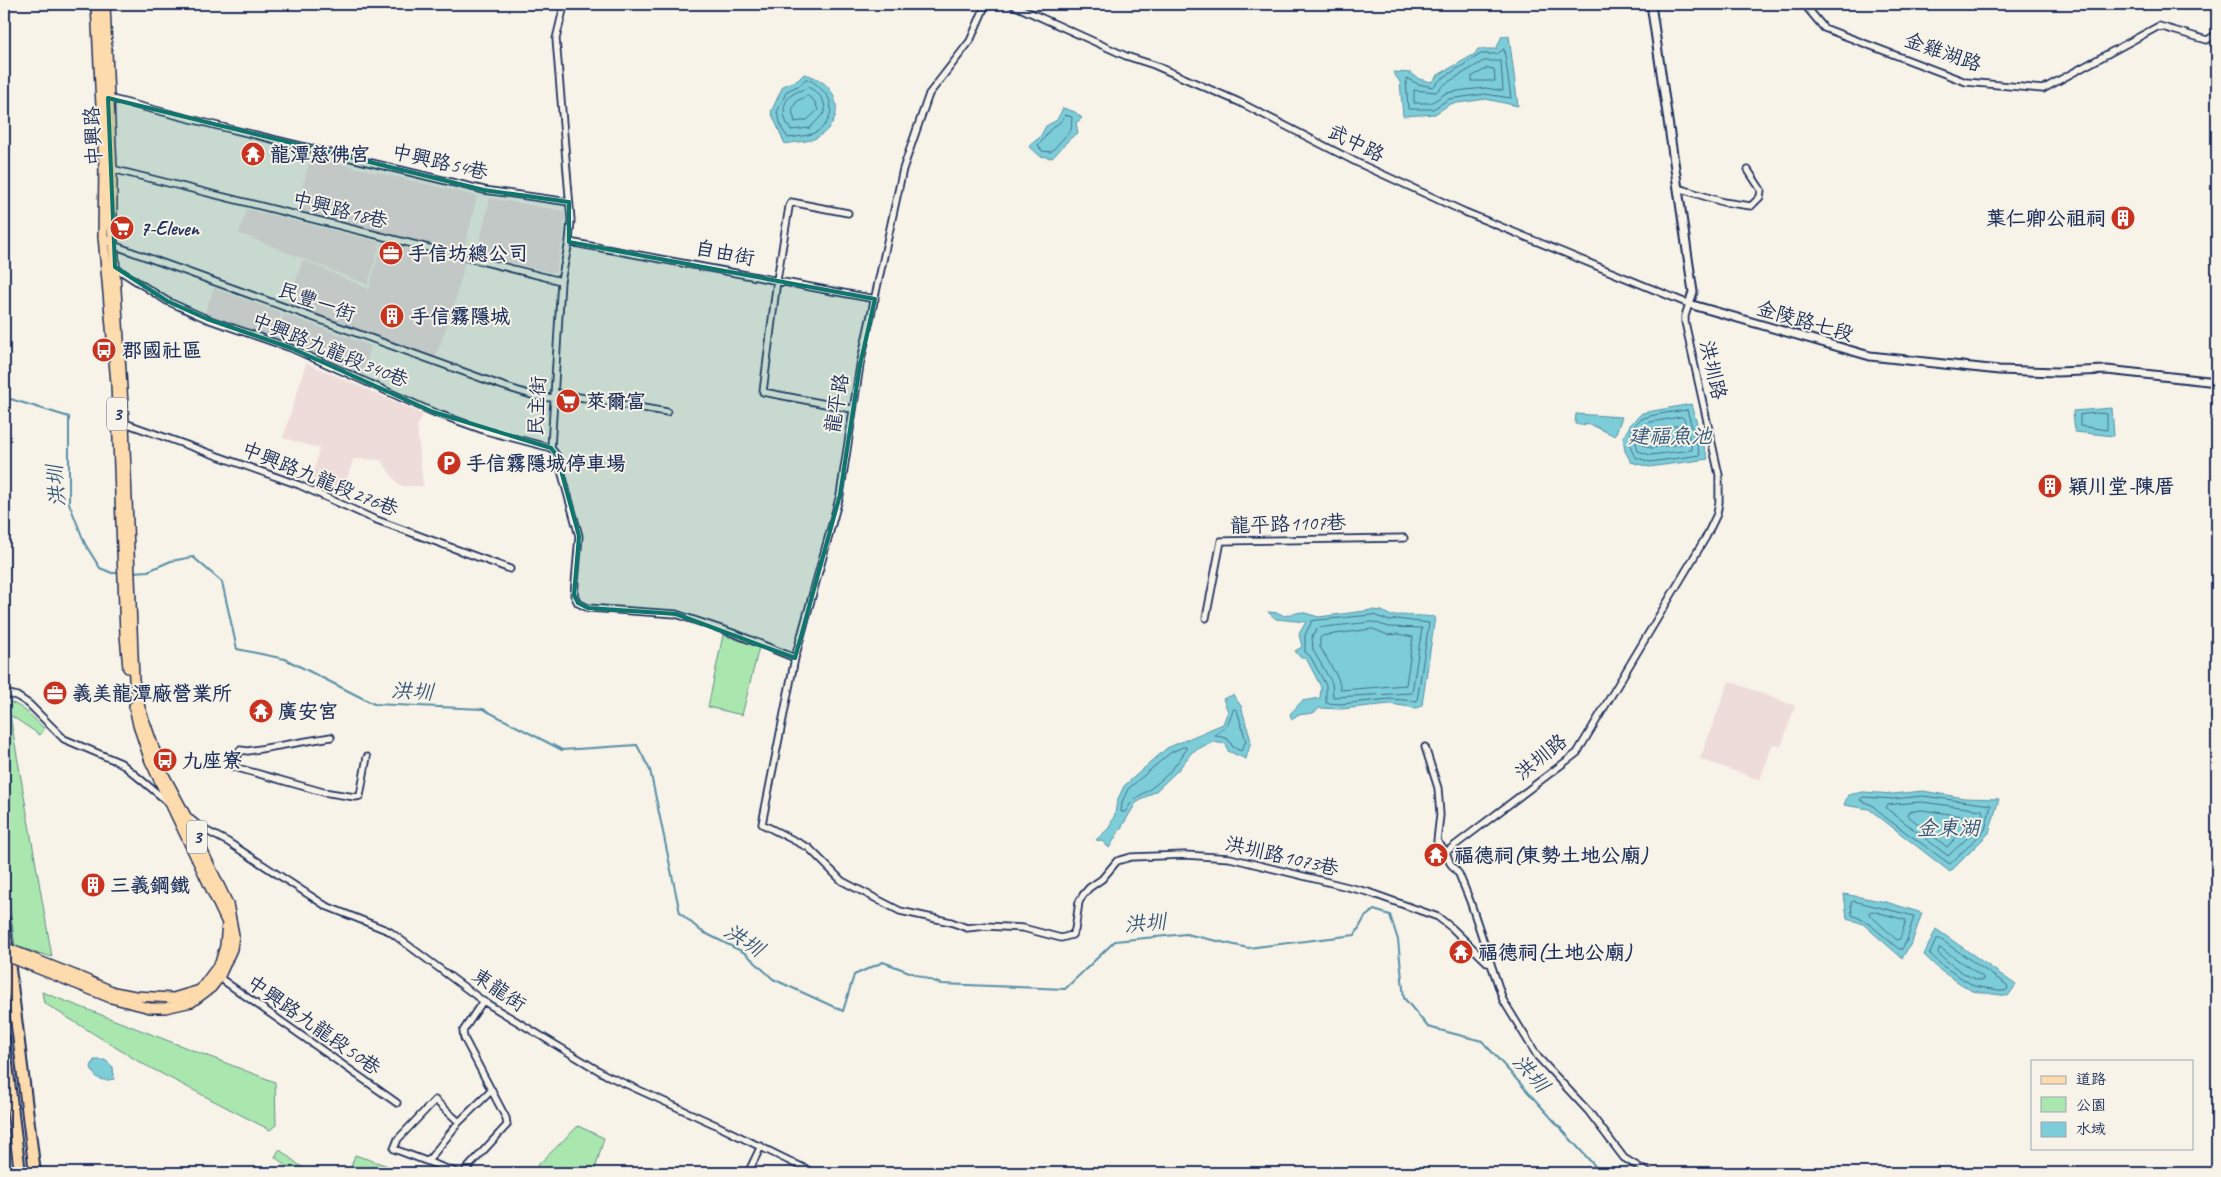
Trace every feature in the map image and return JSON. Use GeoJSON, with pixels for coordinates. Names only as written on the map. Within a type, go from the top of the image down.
{"type":"FeatureCollection","features":[{"type":"Feature","properties":{"kind":"highway"},"geometry":{"type":"LineString","coordinates":[[4,920],[35,1173]]}},
{"type":"Feature","properties":{"kind":"highway"},"geometry":{"type":"LineString","coordinates":[[4,1039],[20,1173]]}},
{"type":"Feature","properties":{"kind":"main road","name":"中興路"},"geometry":{"type":"LineString","coordinates":[[96,4],[112,169],[115,268]]}},
{"type":"Feature","properties":{"kind":"main road","name":"中興路"},"geometry":{"type":"LineString","coordinates":[[105,4],[103,236],[105,264]]}},
{"type":"Feature","properties":{"kind":"main road","name":"3"},"geometry":{"type":"LineString","coordinates":[[105,264],[121,421]]}},
{"type":"Feature","properties":{"kind":"main road","name":"3"},"geometry":{"type":"LineString","coordinates":[[4,948],[112,995],[158,999],[173,998],[200,990],[216,976],[232,949],[233,924],[228,904],[180,812],[150,761],[138,725],[130,683],[125,635],[127,563],[115,268]]}},
{"type":"Feature","properties":{"kind":"main road","name":"3"},"geometry":{"type":"LineString","coordinates":[[127,580],[134,680],[140,708],[162,771],[227,923],[225,946],[216,976]]}},
{"type":"Feature","properties":{"kind":"main road","name":"3"},"geometry":{"type":"LineString","coordinates":[[4,956],[75,980]]}},
{"type":"Feature","properties":{"kind":"street","name":"龍平路"},"geometry":{"type":"LineString","coordinates":[[762,824],[796,658],[840,495],[860,365],[903,168],[920,115],[929,94],[970,41],[986,4]]}},
{"type":"Feature","properties":{"kind":"street","name":"武中路"},"geometry":{"type":"LineString","coordinates":[[1011,4],[1126,56],[1154,65],[1239,102],[1358,163],[1465,212],[1689,304]]}},
{"type":"Feature","properties":{"kind":"street"},"geometry":{"type":"LineString","coordinates":[[1651,4],[1693,292],[1689,304]]}},
{"type":"Feature","properties":{"kind":"street","name":"金雞湖路"},"geometry":{"type":"LineString","coordinates":[[1804,4],[1824,28],[1966,82],[2043,89],[2160,26],[2207,40],[2217,34]]}},
{"type":"Feature","properties":{"kind":"street","name":"民主街"},"geometry":{"type":"LineString","coordinates":[[563,10],[556,39],[569,202],[569,242],[561,281],[555,352],[551,448],[557,456],[579,536],[574,595],[578,603],[588,608],[676,614],[736,634],[796,658]]}},
{"type":"Feature","properties":{"kind":"street","name":"中興路54巷"},"geometry":{"type":"LineString","coordinates":[[104,97],[232,130],[484,190],[569,202]]}},
{"type":"Feature","properties":{"kind":"street","name":"中興路18巷"},"geometry":{"type":"LineString","coordinates":[[112,169],[561,281]]}},
{"type":"Feature","properties":{"kind":"street"},"geometry":{"type":"LineString","coordinates":[[1678,188],[1723,202],[1751,206],[1760,197],[1761,190],[1748,170]]}},
{"type":"Feature","properties":{"kind":"street"},"geometry":{"type":"LineString","coordinates":[[848,213],[791,202],[776,280],[763,392],[852,409]]}},
{"type":"Feature","properties":{"kind":"street","name":"民豐一街"},"geometry":{"type":"LineString","coordinates":[[103,236],[113,245],[502,386],[538,397],[554,395],[667,412]]}},
{"type":"Feature","properties":{"kind":"street","name":"自由街"},"geometry":{"type":"LineString","coordinates":[[569,242],[875,299]]}},
{"type":"Feature","properties":{"kind":"street","name":"中興路九龍段340巷"},"geometry":{"type":"LineString","coordinates":[[105,264],[115,268],[167,301],[207,319],[291,348],[433,412],[486,431],[551,448]]}},
{"type":"Feature","properties":{"kind":"street","name":"金陵路七段"},"geometry":{"type":"LineString","coordinates":[[1689,304],[1870,356],[1999,370],[2057,372],[2107,370],[2217,382]]}},
{"type":"Feature","properties":{"kind":"street","name":"洪圳路"},"geometry":{"type":"LineString","coordinates":[[1446,852],[1577,753],[1706,537],[1717,514],[1720,502],[1720,475],[1685,322],[1684,316],[1689,304]]}},
{"type":"Feature","properties":{"kind":"street","name":"中興路九龍段276巷"},"geometry":{"type":"LineString","coordinates":[[121,421],[299,485],[382,522],[510,569]]}},
{"type":"Feature","properties":{"kind":"street","name":"龍平路1107巷"},"geometry":{"type":"LineString","coordinates":[[1206,618],[1221,541],[1404,538]]}},
{"type":"Feature","properties":{"kind":"street","name":"東龍街"},"geometry":{"type":"LineString","coordinates":[[4,693],[17,696],[29,704],[64,739],[120,763],[203,829],[228,842],[326,906],[389,932],[483,1001],[606,1075],[761,1146],[814,1173]]}},
{"type":"Feature","properties":{"kind":"street"},"geometry":{"type":"LineString","coordinates":[[331,737],[248,751],[240,750],[234,767],[322,792],[355,797],[360,796],[367,757]]}},
{"type":"Feature","properties":{"kind":"street"},"geometry":{"type":"LineString","coordinates":[[1425,748],[1438,788],[1440,815],[1437,841],[1459,874],[1503,1000],[1538,1057],[1589,1112],[1624,1158],[1649,1173]]}},
{"type":"Feature","properties":{"kind":"street","name":"洪圳路1073巷"},"geometry":{"type":"LineString","coordinates":[[762,824],[809,848],[842,881],[880,902],[900,910],[944,920],[967,928],[1008,927],[1062,938],[1068,937],[1072,935],[1077,926],[1080,902],[1083,895],[1102,879],[1117,861],[1131,857],[1185,855],[1230,858],[1368,892],[1438,917],[1490,964]]}},
{"type":"Feature","properties":{"kind":"street","name":"中興路九龍段50巷"},"geometry":{"type":"LineString","coordinates":[[216,976],[397,1103]]}},
{"type":"Feature","properties":{"kind":"street"},"geometry":{"type":"LineString","coordinates":[[462,1173],[508,1124],[464,1038],[463,1031],[483,1001]]}},
{"type":"Feature","properties":{"kind":"street"},"geometry":{"type":"LineString","coordinates":[[428,1161],[459,1122],[492,1090]]}},
{"type":"Feature","properties":{"kind":"street"},"geometry":{"type":"LineString","coordinates":[[458,1173],[394,1149],[398,1139],[435,1100],[459,1122]]}},
{"type":"Feature","properties":{"kind":"street"},"geometry":{"type":"LineString","coordinates":[[748,1173],[761,1146]]}},
{"type":"Feature","properties":{"kind":"highlighted area"},"geometry":{"type":"Polygon","coordinates":[[[108,98],[484,190],[569,202],[569,242],[875,299],[860,365],[840,495],[795,658],[676,614],[588,608],[578,603],[574,595],[579,536],[557,456],[551,448],[433,412],[291,348],[207,319],[167,301],[115,267],[108,98]]]}},
{"type":"Feature","properties":{"kind":"shaded area"},"geometry":{"type":"Polygon","coordinates":[[[311,157],[477,196],[464,252],[300,214],[296,209],[311,157]]]}},
{"type":"Feature","properties":{"kind":"shaded area"},"geometry":{"type":"Polygon","coordinates":[[[490,198],[565,211],[564,235],[555,273],[476,256],[490,198]]]}},
{"type":"Feature","properties":{"kind":"shaded area"},"geometry":{"type":"Polygon","coordinates":[[[247,209],[380,242],[368,285],[239,233],[247,209]]]}},
{"type":"Feature","properties":{"kind":"shaded area"},"geometry":{"type":"Polygon","coordinates":[[[382,241],[465,263],[452,313],[435,358],[287,307],[303,260],[369,289],[382,241]]]}},
{"type":"Feature","properties":{"kind":"shaded area"},"geometry":{"type":"Polygon","coordinates":[[[214,288],[282,313],[272,338],[204,314],[214,288]]]}},
{"type":"Feature","properties":{"kind":"shaded area"},"geometry":{"type":"Polygon","coordinates":[[[284,314],[371,346],[363,375],[273,337],[284,314]]]}},
{"type":"Feature","properties":{"kind":"shaded area"},"geometry":{"type":"Polygon","coordinates":[[[306,363],[423,414],[417,427],[423,486],[399,486],[381,460],[353,459],[343,493],[312,481],[319,448],[283,438],[306,363]]]}},
{"type":"Feature","properties":{"kind":"shaded area"},"geometry":{"type":"Polygon","coordinates":[[[1729,681],[1795,706],[1781,747],[1773,744],[1760,780],[1700,759],[1729,681]]]}},
{"type":"Feature","properties":{"kind":"green space"},"geometry":{"type":"Polygon","coordinates":[[[723,635],[759,647],[742,715],[708,707],[723,635]]]}},
{"type":"Feature","properties":{"kind":"green space"},"geometry":{"type":"Polygon","coordinates":[[[4,701],[16,704],[45,729],[40,735],[10,715],[52,957],[15,946],[4,860],[4,701]]]}},
{"type":"Feature","properties":{"kind":"green space"},"geometry":{"type":"Polygon","coordinates":[[[42,992],[275,1082],[276,1125],[270,1130],[141,1063],[44,1003],[42,992]]]}},
{"type":"Feature","properties":{"kind":"green space"},"geometry":{"type":"Polygon","coordinates":[[[578,1126],[604,1138],[594,1173],[489,1173],[494,1169],[533,1170],[578,1126]]]}},
{"type":"Feature","properties":{"kind":"green space"},"geometry":{"type":"Polygon","coordinates":[[[279,1150],[309,1173],[295,1173],[275,1157],[279,1150]]]}},
{"type":"Feature","properties":{"kind":"green space"},"geometry":{"type":"Polygon","coordinates":[[[355,1155],[409,1173],[349,1173],[355,1155]]]}},
{"type":"Feature","properties":{"kind":"water"},"geometry":{"type":"Polygon","coordinates":[[[1502,36],[1509,36],[1518,106],[1486,99],[1450,104],[1435,114],[1403,116],[1400,82],[1393,72],[1411,73],[1419,79],[1431,82],[1438,75],[1475,54],[1478,49],[1496,49],[1502,36]]]}},
{"type":"Feature","properties":{"kind":"water"},"geometry":{"type":"Polygon","coordinates":[[[804,74],[816,78],[832,92],[836,102],[836,111],[833,121],[827,130],[816,138],[785,144],[771,112],[783,86],[798,80],[804,74]]]}},
{"type":"Feature","properties":{"kind":"water"},"geometry":{"type":"Polygon","coordinates":[[[1063,108],[1075,112],[1082,118],[1076,123],[1078,133],[1052,158],[1040,156],[1029,146],[1040,137],[1046,126],[1057,120],[1063,108]]]}},
{"type":"Feature","properties":{"kind":"water","name":"建福魚池"},"geometry":{"type":"Polygon","coordinates":[[[1691,404],[1708,459],[1649,467],[1631,462],[1625,451],[1623,437],[1631,424],[1642,413],[1691,404]]]}},
{"type":"Feature","properties":{"kind":"water"},"geometry":{"type":"Polygon","coordinates":[[[2112,408],[2114,436],[2075,432],[2073,411],[2112,408]]]}},
{"type":"Feature","properties":{"kind":"water"},"geometry":{"type":"Polygon","coordinates":[[[1576,414],[1622,417],[1615,436],[1592,425],[1575,424],[1576,414]]]}},
{"type":"Feature","properties":{"kind":"water"},"geometry":{"type":"Polygon","coordinates":[[[1372,610],[1382,611],[1391,616],[1435,617],[1422,705],[1417,708],[1390,704],[1341,709],[1320,708],[1313,713],[1297,715],[1292,720],[1290,714],[1302,701],[1320,698],[1321,687],[1306,658],[1301,658],[1295,651],[1302,647],[1299,634],[1306,622],[1276,619],[1268,612],[1279,613],[1284,616],[1301,612],[1319,617],[1372,610]]]}},
{"type":"Feature","properties":{"kind":"water"},"geometry":{"type":"Polygon","coordinates":[[[1233,695],[1241,706],[1251,741],[1246,759],[1228,751],[1226,744],[1212,742],[1192,752],[1179,769],[1156,791],[1136,803],[1109,848],[1102,841],[1096,840],[1109,828],[1115,814],[1117,801],[1124,786],[1167,748],[1223,724],[1228,711],[1223,699],[1233,695]]]}},
{"type":"Feature","properties":{"kind":"water","name":"金東湖"},"geometry":{"type":"Polygon","coordinates":[[[1923,791],[1964,798],[1999,799],[1989,833],[1950,872],[1869,809],[1844,805],[1848,795],[1863,792],[1893,794],[1923,791]]]}},
{"type":"Feature","properties":{"kind":"water"},"geometry":{"type":"Polygon","coordinates":[[[1844,894],[1886,902],[1922,913],[1912,942],[1902,958],[1863,924],[1847,918],[1844,894]]]}},
{"type":"Feature","properties":{"kind":"water"},"geometry":{"type":"Polygon","coordinates":[[[1936,929],[2016,985],[2008,996],[1972,991],[1941,971],[1924,955],[1936,929]]]}},
{"type":"Feature","properties":{"kind":"water"},"geometry":{"type":"Polygon","coordinates":[[[94,1060],[105,1060],[113,1067],[114,1079],[99,1079],[91,1067],[94,1060]]]}},
{"type":"Feature","properties":{"kind":"waterway","name":"洪圳"},"geometry":{"type":"LineString","coordinates":[[4,397],[69,417],[69,503],[85,544],[100,568],[112,573],[120,573]]}},
{"type":"Feature","properties":{"kind":"waterway","name":"洪圳"},"geometry":{"type":"LineString","coordinates":[[132,572],[148,571],[171,561],[193,557],[222,582],[237,649],[285,659],[374,704],[483,709],[562,750],[637,745],[650,770],[680,913],[701,931],[745,953],[773,979],[843,1011],[854,975],[883,962],[941,984],[1065,989],[1115,941],[1186,934],[1248,948],[1355,935],[1365,917],[1374,910],[1390,915],[1398,940],[1404,998],[1428,1027],[1482,1041],[1601,1173]]}},
{"type":"Feature","properties":{"kind":"place","name":"龍潭慈佛宮"},"geometry":{"type":"Point","coordinates":[253,154]}},
{"type":"Feature","properties":{"kind":"place","name":"葉仁卿公祖祠"},"geometry":{"type":"Point","coordinates":[2123,218]}},
{"type":"Feature","properties":{"kind":"place","name":"7-Eleven"},"geometry":{"type":"Point","coordinates":[122,228]}},
{"type":"Feature","properties":{"kind":"place","name":"手信坊總公司"},"geometry":{"type":"Point","coordinates":[391,253]}},
{"type":"Feature","properties":{"kind":"place","name":"手信霧隱城"},"geometry":{"type":"Point","coordinates":[392,316]}},
{"type":"Feature","properties":{"kind":"place","name":"郡國社區"},"geometry":{"type":"Point","coordinates":[104,350]}},
{"type":"Feature","properties":{"kind":"place","name":"萊爾富"},"geometry":{"type":"Point","coordinates":[568,401]}},
{"type":"Feature","properties":{"kind":"place","name":"手信霧隱城停車場"},"geometry":{"type":"Point","coordinates":[449,463]}},
{"type":"Feature","properties":{"kind":"place","name":"穎川堂-陳厝"},"geometry":{"type":"Point","coordinates":[2050,486]}},
{"type":"Feature","properties":{"kind":"place","name":"義美龍潭廠營業所"},"geometry":{"type":"Point","coordinates":[55,693]}},
{"type":"Feature","properties":{"kind":"place","name":"廣安宮"},"geometry":{"type":"Point","coordinates":[261,711]}},
{"type":"Feature","properties":{"kind":"place","name":"九座寮"},"geometry":{"type":"Point","coordinates":[165,760]}},
{"type":"Feature","properties":{"kind":"place","name":"福德祠(東勢土地公廟)"},"geometry":{"type":"Point","coordinates":[1436,855]}},
{"type":"Feature","properties":{"kind":"place","name":"三義鋼鐵"},"geometry":{"type":"Point","coordinates":[93,885]}},
{"type":"Feature","properties":{"kind":"place","name":"福德祠(土地公廟)"},"geometry":{"type":"Point","coordinates":[1461,952]}}]}
